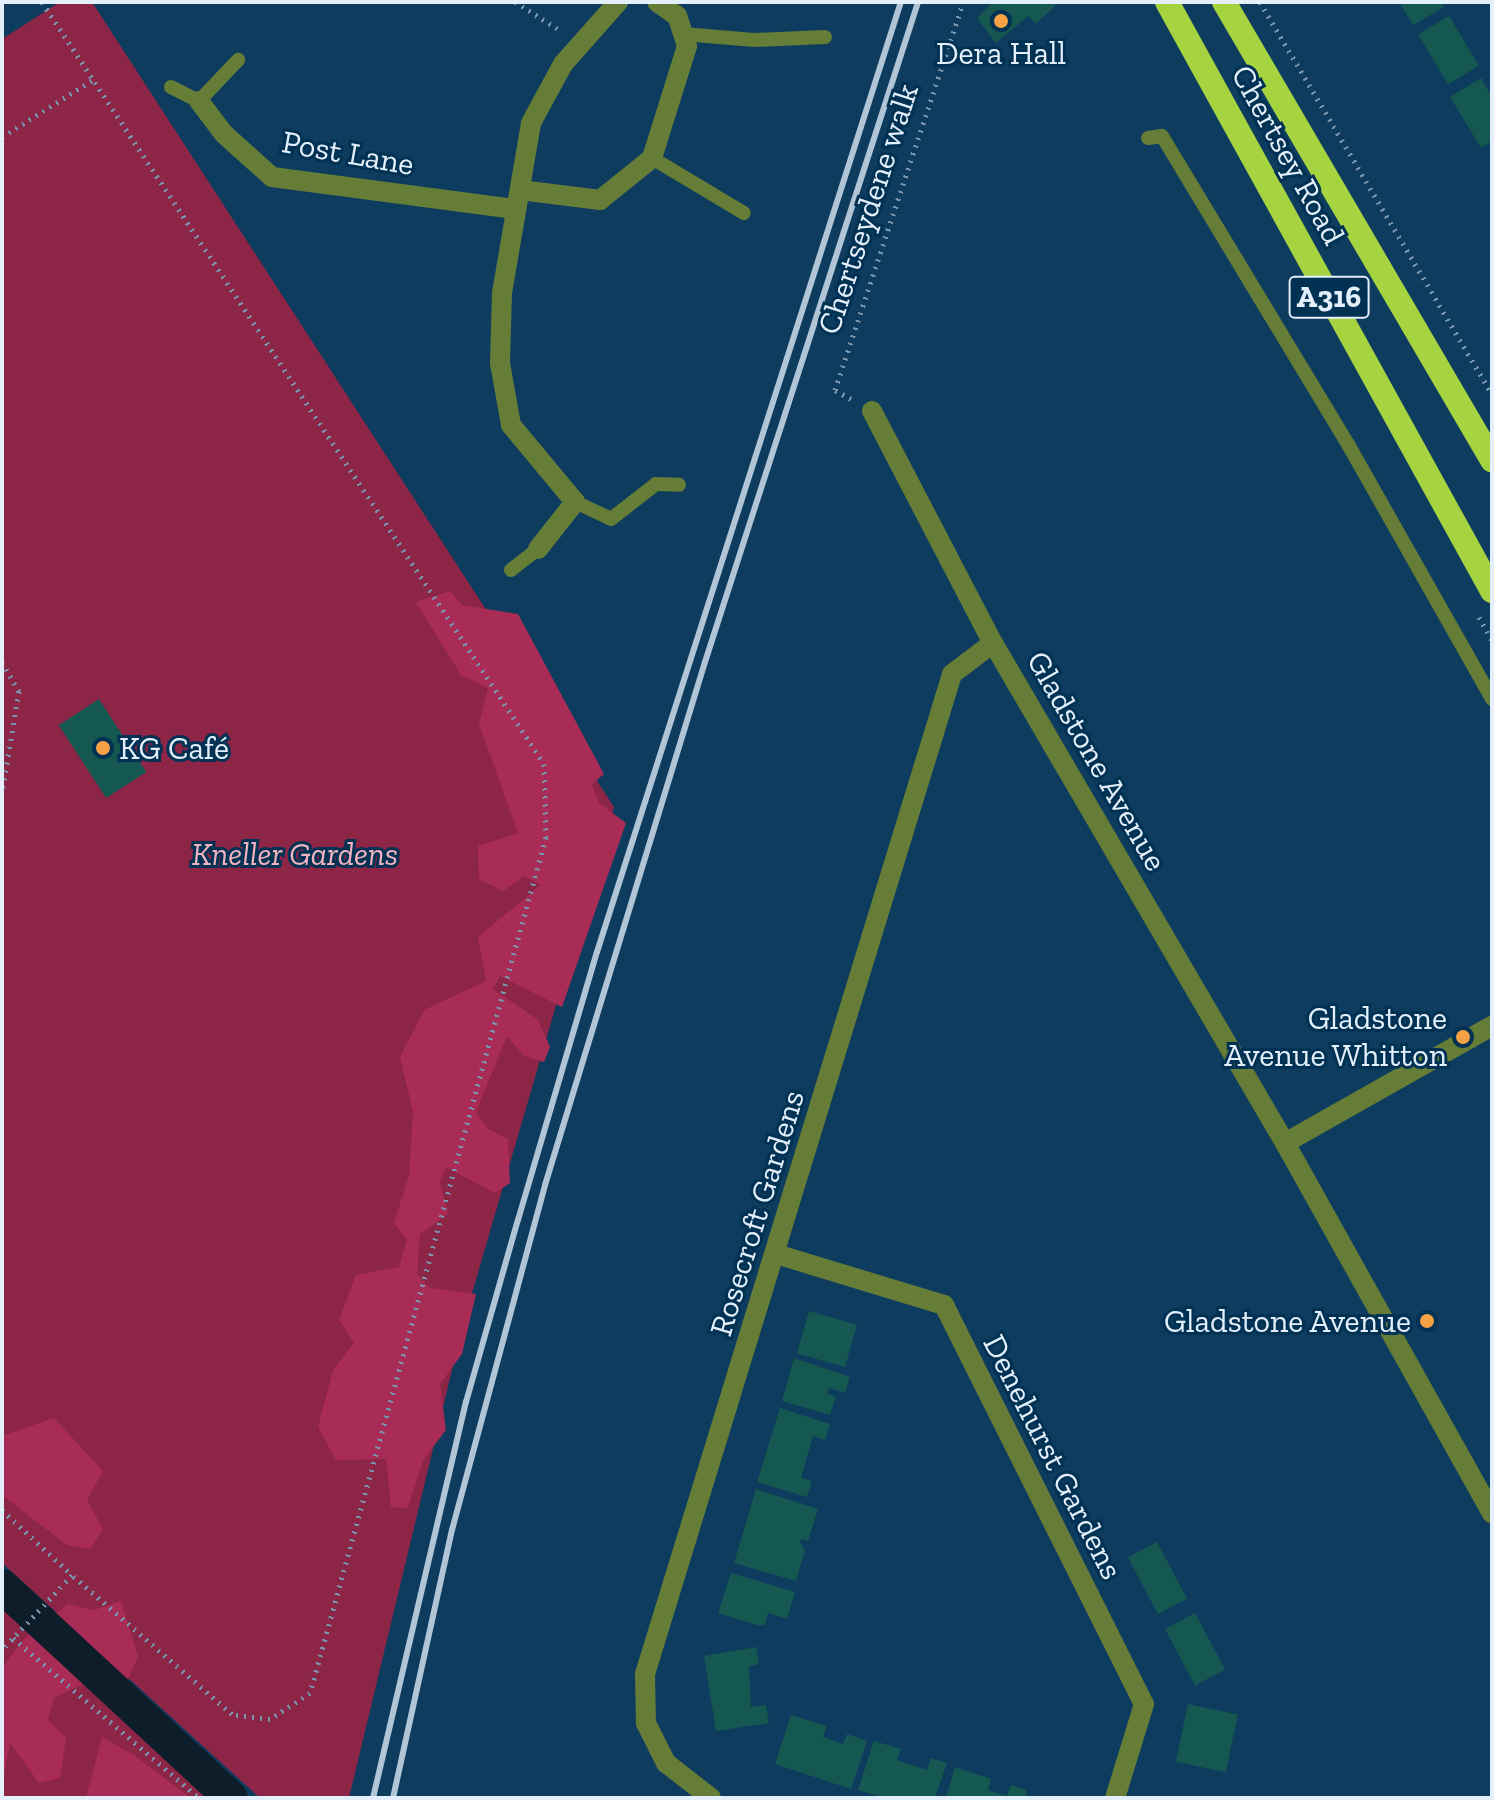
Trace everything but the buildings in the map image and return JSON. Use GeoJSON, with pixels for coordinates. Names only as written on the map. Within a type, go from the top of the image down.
{"type":"FeatureCollection","features":[{"type":"Feature","properties":{"kind":"highway","name":"Chertsey Road"},"geometry":{"type":"LineString","coordinates":[[1167,2],[1492,591]]}},
{"type":"Feature","properties":{"kind":"highway","name":"Chertsey Road"},"geometry":{"type":"LineString","coordinates":[[1224,2],[1492,460]]}},
{"type":"Feature","properties":{"kind":"street"},"geometry":{"type":"LineString","coordinates":[[538,549],[575,502],[511,425],[500,363],[502,293],[531,123],[563,64],[618,2]]}},
{"type":"Feature","properties":{"kind":"street"},"geometry":{"type":"LineString","coordinates":[[652,158],[687,46],[677,16],[657,2]]}},
{"type":"Feature","properties":{"kind":"street","name":"Post Lane"},"geometry":{"type":"LineString","coordinates":[[199,101],[224,134],[272,177],[518,200],[600,200],[652,158]]}},
{"type":"Feature","properties":{"kind":"street","name":"Gladstone Avenue"},"geometry":{"type":"LineString","coordinates":[[872,411],[993,643],[1285,1143],[1492,1513]]}},
{"type":"Feature","properties":{"kind":"street","name":"Rosecroft Gardens"},"geometry":{"type":"LineString","coordinates":[[711,1798],[666,1763],[646,1723],[645,1674],[952,674],[993,643]]}},
{"type":"Feature","properties":{"kind":"street"},"geometry":{"type":"LineString","coordinates":[[1285,1143],[1492,1026]]}},
{"type":"Feature","properties":{"kind":"street","name":"Denehurst Gardens"},"geometry":{"type":"LineString","coordinates":[[776,1254],[944,1305],[1144,1704],[1115,1798]]}},
{"type":"Feature","properties":{"kind":"lane"},"geometry":{"type":"LineString","coordinates":[[683,34],[754,40],[825,37]]}},
{"type":"Feature","properties":{"kind":"lane"},"geometry":{"type":"LineString","coordinates":[[171,87],[199,101],[238,60]]}},
{"type":"Feature","properties":{"kind":"lane"},"geometry":{"type":"LineString","coordinates":[[1148,138],[1162,136],[1349,446],[1492,699]]}},
{"type":"Feature","properties":{"kind":"lane"},"geometry":{"type":"LineString","coordinates":[[652,158],[744,213]]}},
{"type":"Feature","properties":{"kind":"lane"},"geometry":{"type":"LineString","coordinates":[[575,502],[611,519],[656,484],[679,485]]}},
{"type":"Feature","properties":{"kind":"lane"},"geometry":{"type":"LineString","coordinates":[[511,570],[538,549]]}},
{"type":"Feature","properties":{"kind":"path"},"geometry":{"type":"LineString","coordinates":[[2,1510],[232,1714],[270,1719],[310,1693],[546,837],[544,764],[42,2]]}},
{"type":"Feature","properties":{"kind":"path"},"geometry":{"type":"LineString","coordinates":[[515,2],[579,46]]}},
{"type":"Feature","properties":{"kind":"path","name":"Chertseydene walk"},"geometry":{"type":"LineString","coordinates":[[872,411],[835,390],[963,2]]}},
{"type":"Feature","properties":{"kind":"path"},"geometry":{"type":"LineString","coordinates":[[1260,2],[1492,395]]}},
{"type":"Feature","properties":{"kind":"path"},"geometry":{"type":"LineString","coordinates":[[2,137],[94,79]]}},
{"type":"Feature","properties":{"kind":"path"},"geometry":{"type":"LineString","coordinates":[[2,662],[19,691],[2,794]]}},
{"type":"Feature","properties":{"kind":"path"},"geometry":{"type":"LineString","coordinates":[[2,1650],[72,1575]]}},
{"type":"Feature","properties":{"kind":"path"},"geometry":{"type":"LineString","coordinates":[[13,1638],[199,1798]]}},
{"type":"Feature","properties":{"kind":"green space","name":"Kneller Gardens"},"geometry":{"type":"Polygon","coordinates":[[[60,2],[92,2],[614,807],[463,1324],[349,1798],[260,1798],[2,1563],[2,39],[60,2]]]}},
{"type":"Feature","properties":{"kind":"green space"},"geometry":{"type":"Polygon","coordinates":[[[2,1607],[36,1632],[213,1798],[2,1798],[2,1607]]]}},
{"type":"Feature","properties":{"kind":"shaded area"},"geometry":{"type":"Polygon","coordinates":[[[450,591],[462,605],[518,614],[604,774],[592,784],[599,803],[626,823],[562,1007],[500,976],[493,989],[538,1020],[550,1047],[544,1062],[524,1056],[507,1036],[476,1112],[488,1129],[508,1139],[510,1183],[495,1193],[446,1167],[440,1182],[448,1214],[420,1234],[417,1274],[430,1288],[476,1294],[462,1354],[440,1384],[446,1430],[423,1460],[408,1508],[391,1507],[386,1459],[336,1460],[318,1427],[333,1370],[354,1343],[339,1320],[356,1275],[399,1267],[407,1240],[394,1223],[409,1175],[413,1112],[400,1057],[424,1010],[486,981],[478,937],[541,885],[524,876],[503,891],[479,879],[478,846],[518,833],[479,724],[488,688],[461,675],[416,602],[450,591]]]}},
{"type":"Feature","properties":{"kind":"shaded area"},"geometry":{"type":"Polygon","coordinates":[[[54,1418],[103,1471],[87,1500],[103,1529],[90,1549],[67,1545],[2,1495],[2,1436],[54,1418]]]}},
{"type":"Feature","properties":{"kind":"shaded area"},"geometry":{"type":"Polygon","coordinates":[[[121,1601],[138,1656],[126,1685],[92,1680],[54,1698],[48,1720],[66,1738],[60,1778],[39,1783],[10,1743],[2,1784],[2,1668],[25,1638],[68,1604],[94,1610],[121,1601]]]}},
{"type":"Feature","properties":{"kind":"shaded area"},"geometry":{"type":"Polygon","coordinates":[[[102,1737],[134,1755],[191,1798],[86,1798],[102,1737]]]}},
{"type":"Feature","properties":{"kind":"waterway"},"geometry":{"type":"LineString","coordinates":[[2,1586],[231,1798]]}},
{"type":"Feature","properties":{"kind":"railway"},"geometry":{"type":"LineString","coordinates":[[373,1798],[466,1402],[518,1220],[597,952],[901,2]]}},
{"type":"Feature","properties":{"kind":"railway"},"geometry":{"type":"LineString","coordinates":[[393,1798],[452,1530],[545,1185],[705,662],[918,2]]}},
{"type":"Feature","properties":{"kind":"place","name":"Dera Hall"},"geometry":{"type":"Point","coordinates":[1001,21]}},
{"type":"Feature","properties":{"kind":"place","name":"KG Café"},"geometry":{"type":"Point","coordinates":[103,748]}},
{"type":"Feature","properties":{"kind":"place","name":"Gladstone Avenue Whitton"},"geometry":{"type":"Point","coordinates":[1463,1037]}},
{"type":"Feature","properties":{"kind":"place","name":"Gladstone Avenue"},"geometry":{"type":"Point","coordinates":[1427,1321]}}]}
